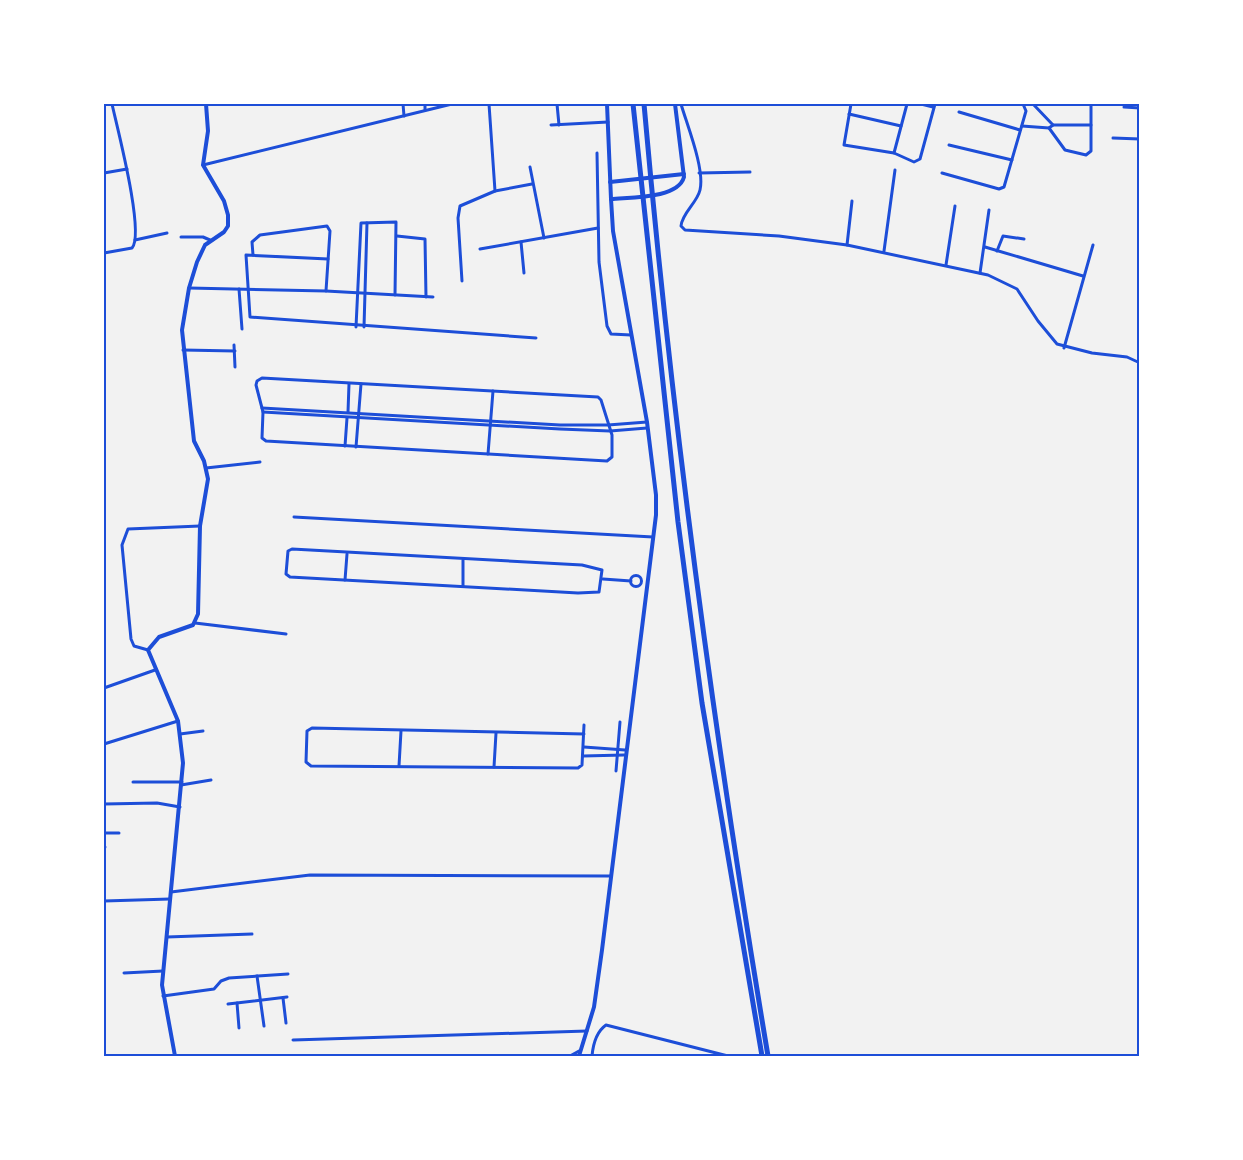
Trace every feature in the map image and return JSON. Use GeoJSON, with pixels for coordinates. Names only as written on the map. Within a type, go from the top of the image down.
{"type":"FeatureCollection","features":[{"type":"Feature","properties":{"kind":"highway"},"geometry":{"type":"LineString","coordinates":[[633,104],[678,522],[702,703],[762,1056]]}},
{"type":"Feature","properties":{"kind":"highway"},"geometry":{"type":"LineString","coordinates":[[644,104],[669,364],[702,626],[733,846],[768,1056]]}},
{"type":"Feature","properties":{"kind":"street"},"geometry":{"type":"LineString","coordinates":[[104,254],[132,248],[135,240],[132,194],[112,104]]}},
{"type":"Feature","properties":{"kind":"street"},"geometry":{"type":"LineString","coordinates":[[195,623],[198,614],[200,526],[208,479],[206,468],[194,441],[182,330],[189,288],[197,262],[210,240],[224,232],[228,226],[224,201],[203,165],[207,137],[206,104]]}},
{"type":"Feature","properties":{"kind":"street"},"geometry":{"type":"LineString","coordinates":[[403,104],[404,116]]}},
{"type":"Feature","properties":{"kind":"street"},"geometry":{"type":"LineString","coordinates":[[425,104],[425,110]]}},
{"type":"Feature","properties":{"kind":"street"},"geometry":{"type":"LineString","coordinates":[[203,165],[452,104]]}},
{"type":"Feature","properties":{"kind":"street"},"geometry":{"type":"LineString","coordinates":[[489,104],[495,191]]}},
{"type":"Feature","properties":{"kind":"street"},"geometry":{"type":"LineString","coordinates":[[557,104],[559,125]]}},
{"type":"Feature","properties":{"kind":"street"},"geometry":{"type":"LineString","coordinates":[[570,1056],[579,1054],[594,1007],[624,752],[648,581],[656,495],[647,422],[613,231],[607,104]]}},
{"type":"Feature","properties":{"kind":"street"},"geometry":{"type":"LineString","coordinates":[[611,199],[670,192],[683,183],[684,174],[675,104]]}},
{"type":"Feature","properties":{"kind":"street"},"geometry":{"type":"LineString","coordinates":[[681,104],[699,173],[700,191],[680,224],[685,230],[779,236],[847,245],[980,273],[1017,289],[1047,334],[1064,348],[1127,357],[1140,363]]}},
{"type":"Feature","properties":{"kind":"street"},"geometry":{"type":"LineString","coordinates":[[851,104],[844,145],[894,153],[914,162],[920,159],[934,105],[921,104]]}},
{"type":"Feature","properties":{"kind":"street"},"geometry":{"type":"LineString","coordinates":[[894,153],[907,104]]}},
{"type":"Feature","properties":{"kind":"street"},"geometry":{"type":"LineString","coordinates":[[942,173],[999,189],[1006,184],[1026,111],[1023,104]]}},
{"type":"Feature","properties":{"kind":"street"},"geometry":{"type":"LineString","coordinates":[[1033,104],[1053,125]]}},
{"type":"Feature","properties":{"kind":"street"},"geometry":{"type":"LineString","coordinates":[[1049,128],[1065,150],[1086,155],[1091,151],[1091,104]]}},
{"type":"Feature","properties":{"kind":"street"},"geometry":{"type":"LineString","coordinates":[[1124,107],[1140,108]]}},
{"type":"Feature","properties":{"kind":"street"},"geometry":{"type":"LineString","coordinates":[[959,112],[1021,128],[1091,125]]}},
{"type":"Feature","properties":{"kind":"street"},"geometry":{"type":"LineString","coordinates":[[849,114],[901,126]]}},
{"type":"Feature","properties":{"kind":"street"},"geometry":{"type":"LineString","coordinates":[[551,125],[608,122]]}},
{"type":"Feature","properties":{"kind":"street"},"geometry":{"type":"LineString","coordinates":[[1113,138],[1140,139]]}},
{"type":"Feature","properties":{"kind":"street"},"geometry":{"type":"LineString","coordinates":[[949,145],[1012,160]]}},
{"type":"Feature","properties":{"kind":"street"},"geometry":{"type":"LineString","coordinates":[[597,153],[598,228],[607,326],[614,335],[631,334]]}},
{"type":"Feature","properties":{"kind":"street"},"geometry":{"type":"LineString","coordinates":[[530,167],[544,238]]}},
{"type":"Feature","properties":{"kind":"street"},"geometry":{"type":"LineString","coordinates":[[104,174],[127,169]]}},
{"type":"Feature","properties":{"kind":"street"},"geometry":{"type":"LineString","coordinates":[[884,251],[895,170]]}},
{"type":"Feature","properties":{"kind":"street"},"geometry":{"type":"LineString","coordinates":[[699,173],[750,172]]}},
{"type":"Feature","properties":{"kind":"street"},"geometry":{"type":"LineString","coordinates":[[610,182],[684,174]]}},
{"type":"Feature","properties":{"kind":"street"},"geometry":{"type":"LineString","coordinates":[[462,281],[458,209],[463,204],[495,191],[532,184]]}},
{"type":"Feature","properties":{"kind":"street"},"geometry":{"type":"LineString","coordinates":[[847,245],[852,201]]}},
{"type":"Feature","properties":{"kind":"street"},"geometry":{"type":"LineString","coordinates":[[946,265],[955,206]]}},
{"type":"Feature","properties":{"kind":"street"},"geometry":{"type":"LineString","coordinates":[[980,273],[989,210]]}},
{"type":"Feature","properties":{"kind":"street"},"geometry":{"type":"LineString","coordinates":[[356,327],[360,225],[367,222],[395,221],[397,236],[395,295]]}},
{"type":"Feature","properties":{"kind":"street"},"geometry":{"type":"LineString","coordinates":[[364,327],[367,222]]}},
{"type":"Feature","properties":{"kind":"street"},"geometry":{"type":"LineString","coordinates":[[253,255],[252,242],[260,235],[325,226],[330,231],[326,291]]}},
{"type":"Feature","properties":{"kind":"street"},"geometry":{"type":"LineString","coordinates":[[480,249],[598,228]]}},
{"type":"Feature","properties":{"kind":"street"},"geometry":{"type":"LineString","coordinates":[[135,240],[167,233]]}},
{"type":"Feature","properties":{"kind":"street"},"geometry":{"type":"LineString","coordinates":[[397,236],[425,239],[426,297]]}},
{"type":"Feature","properties":{"kind":"street"},"geometry":{"type":"LineString","coordinates":[[997,251],[1003,236],[1024,239]]}},
{"type":"Feature","properties":{"kind":"street"},"geometry":{"type":"LineString","coordinates":[[182,237],[203,237],[210,240]]}},
{"type":"Feature","properties":{"kind":"street"},"geometry":{"type":"LineString","coordinates":[[521,242],[524,273]]}},
{"type":"Feature","properties":{"kind":"street"},"geometry":{"type":"LineString","coordinates":[[1064,348],[1093,245]]}},
{"type":"Feature","properties":{"kind":"street"},"geometry":{"type":"LineString","coordinates":[[984,247],[1083,276]]}},
{"type":"Feature","properties":{"kind":"street"},"geometry":{"type":"LineString","coordinates":[[328,259],[245,256],[246,289],[252,318],[536,338]]}},
{"type":"Feature","properties":{"kind":"street"},"geometry":{"type":"LineString","coordinates":[[189,288],[326,291],[433,297]]}},
{"type":"Feature","properties":{"kind":"street"},"geometry":{"type":"LineString","coordinates":[[238,289],[242,329]]}},
{"type":"Feature","properties":{"kind":"street"},"geometry":{"type":"LineString","coordinates":[[234,345],[235,367]]}},
{"type":"Feature","properties":{"kind":"street"},"geometry":{"type":"LineString","coordinates":[[183,350],[235,351]]}},
{"type":"Feature","properties":{"kind":"street"},"geometry":{"type":"LineString","coordinates":[[260,378],[361,384],[598,397],[602,400],[613,440],[612,458],[609,461],[356,447],[266,441],[261,435],[263,410],[256,385],[260,378]]}},
{"type":"Feature","properties":{"kind":"street"},"geometry":{"type":"LineString","coordinates":[[345,446],[349,384]]}},
{"type":"Feature","properties":{"kind":"street"},"geometry":{"type":"LineString","coordinates":[[356,447],[361,384]]}},
{"type":"Feature","properties":{"kind":"street"},"geometry":{"type":"LineString","coordinates":[[488,454],[493,391]]}},
{"type":"Feature","properties":{"kind":"street"},"geometry":{"type":"LineString","coordinates":[[263,410],[608,425],[647,422]]}},
{"type":"Feature","properties":{"kind":"street"},"geometry":{"type":"LineString","coordinates":[[263,410],[347,418],[490,426],[610,431],[647,428]]}},
{"type":"Feature","properties":{"kind":"street"},"geometry":{"type":"LineString","coordinates":[[206,468],[260,462]]}},
{"type":"Feature","properties":{"kind":"street"},"geometry":{"type":"LineString","coordinates":[[294,517],[653,537]]}},
{"type":"Feature","properties":{"kind":"street"},"geometry":{"type":"LineString","coordinates":[[148,650],[134,646],[131,639],[122,546],[128,529],[200,526]]}},
{"type":"Feature","properties":{"kind":"street"},"geometry":{"type":"LineString","coordinates":[[290,550],[347,554],[582,565],[601,569],[603,579],[601,590],[598,593],[290,577],[286,574],[290,550]]}},
{"type":"Feature","properties":{"kind":"street"},"geometry":{"type":"LineString","coordinates":[[345,580],[347,554]]}},
{"type":"Feature","properties":{"kind":"street"},"geometry":{"type":"LineString","coordinates":[[463,560],[463,586]]}},
{"type":"Feature","properties":{"kind":"street"},"geometry":{"type":"LineString","coordinates":[[631,580],[636,575],[641,581]]}},
{"type":"Feature","properties":{"kind":"street"},"geometry":{"type":"LineString","coordinates":[[603,579],[631,580],[637,586],[641,581]]}},
{"type":"Feature","properties":{"kind":"street"},"geometry":{"type":"LineString","coordinates":[[641,581],[648,581]]}},
{"type":"Feature","properties":{"kind":"street"},"geometry":{"type":"LineString","coordinates":[[148,650],[159,637],[195,623],[286,634]]}},
{"type":"Feature","properties":{"kind":"street"},"geometry":{"type":"LineString","coordinates":[[148,650],[178,721],[180,734],[182,783],[162,996],[175,1056]]}},
{"type":"Feature","properties":{"kind":"street"},"geometry":{"type":"LineString","coordinates":[[104,688],[155,670]]}},
{"type":"Feature","properties":{"kind":"street"},"geometry":{"type":"LineString","coordinates":[[104,744],[178,721]]}},
{"type":"Feature","properties":{"kind":"street"},"geometry":{"type":"LineString","coordinates":[[616,771],[620,722]]}},
{"type":"Feature","properties":{"kind":"street"},"geometry":{"type":"LineString","coordinates":[[584,726],[584,734],[584,747],[582,765],[578,768],[311,766],[306,762],[307,730],[312,728],[584,734]]}},
{"type":"Feature","properties":{"kind":"street"},"geometry":{"type":"LineString","coordinates":[[180,734],[203,731]]}},
{"type":"Feature","properties":{"kind":"street"},"geometry":{"type":"LineString","coordinates":[[399,766],[401,731]]}},
{"type":"Feature","properties":{"kind":"street"},"geometry":{"type":"LineString","coordinates":[[494,768],[496,733]]}},
{"type":"Feature","properties":{"kind":"street"},"geometry":{"type":"LineString","coordinates":[[584,747],[624,752]]}},
{"type":"Feature","properties":{"kind":"street"},"geometry":{"type":"LineString","coordinates":[[583,756],[617,755],[624,752]]}},
{"type":"Feature","properties":{"kind":"street"},"geometry":{"type":"LineString","coordinates":[[133,782],[182,783],[211,780]]}},
{"type":"Feature","properties":{"kind":"street"},"geometry":{"type":"LineString","coordinates":[[104,804],[157,803],[180,807]]}},
{"type":"Feature","properties":{"kind":"street"},"geometry":{"type":"LineString","coordinates":[[104,833],[119,833]]}},
{"type":"Feature","properties":{"kind":"street"},"geometry":{"type":"LineString","coordinates":[[171,892],[278,877],[310,875],[611,876]]}},
{"type":"Feature","properties":{"kind":"street"},"geometry":{"type":"LineString","coordinates":[[104,901],[170,899]]}},
{"type":"Feature","properties":{"kind":"street"},"geometry":{"type":"LineString","coordinates":[[167,938],[252,933]]}},
{"type":"Feature","properties":{"kind":"street"},"geometry":{"type":"LineString","coordinates":[[124,973],[163,971]]}},
{"type":"Feature","properties":{"kind":"street"},"geometry":{"type":"LineString","coordinates":[[162,996],[214,989],[221,981],[229,978],[288,974]]}},
{"type":"Feature","properties":{"kind":"street"},"geometry":{"type":"LineString","coordinates":[[257,976],[264,1026]]}},
{"type":"Feature","properties":{"kind":"street"},"geometry":{"type":"LineString","coordinates":[[228,1004],[285,998],[286,1023]]}},
{"type":"Feature","properties":{"kind":"street"},"geometry":{"type":"LineString","coordinates":[[237,1004],[239,1028]]}},
{"type":"Feature","properties":{"kind":"street"},"geometry":{"type":"LineString","coordinates":[[592,1056],[594,1044],[601,1029],[606,1025],[728,1056]]}},
{"type":"Feature","properties":{"kind":"street"},"geometry":{"type":"LineString","coordinates":[[293,1040],[587,1031]]}}]}
